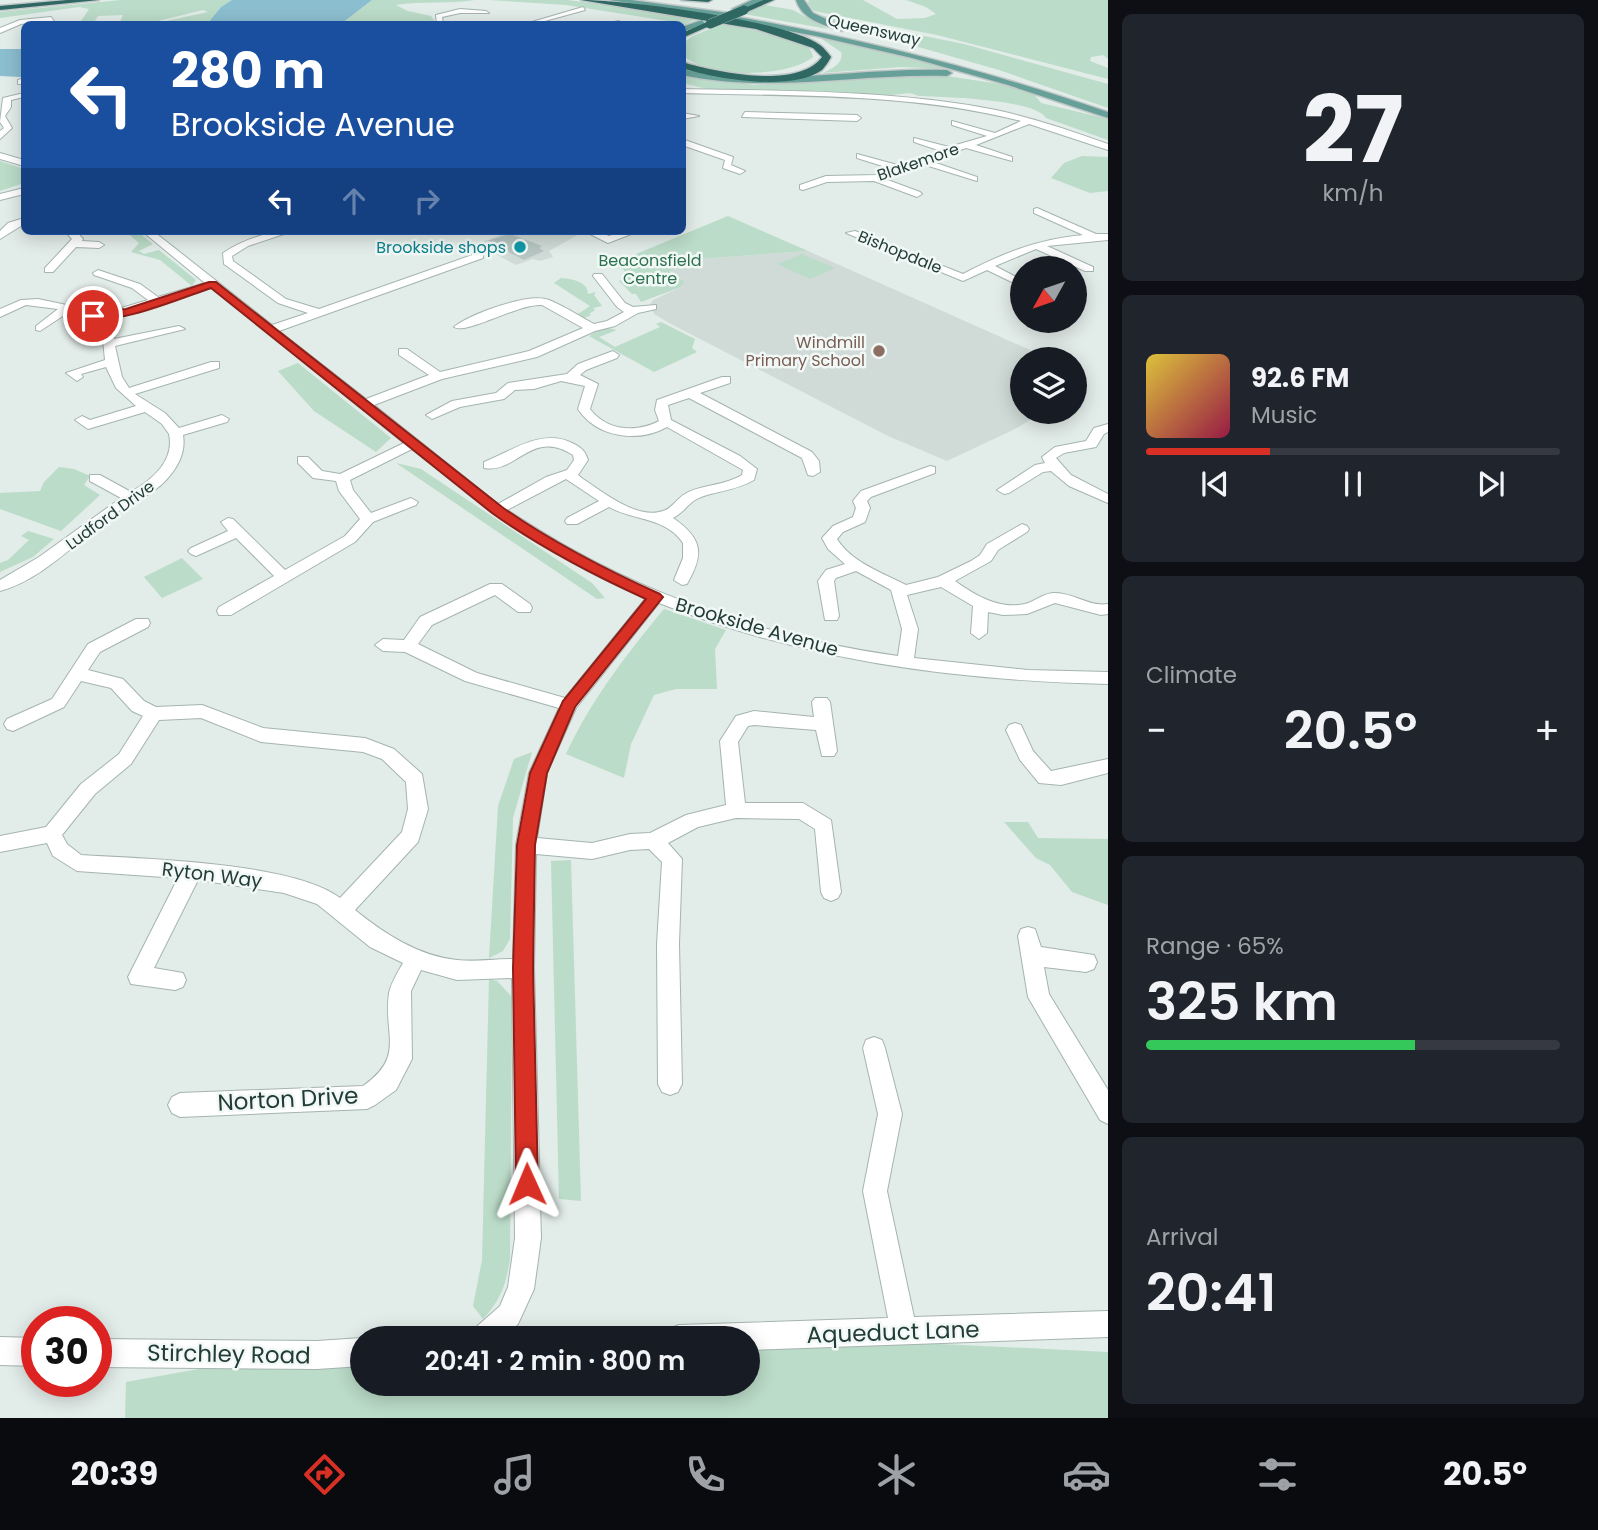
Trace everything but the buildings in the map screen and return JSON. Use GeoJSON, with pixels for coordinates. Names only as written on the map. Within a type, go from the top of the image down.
{"type":"FeatureCollection","features":[{"type":"Feature","properties":{"kind":"highway"},"geometry":{"type":"LineString","coordinates":[[0,7],[61,0]]}},
{"type":"Feature","properties":{"kind":"highway"},"geometry":{"type":"LineString","coordinates":[[0,7],[95,0]]}},
{"type":"Feature","properties":{"kind":"highway"},"geometry":{"type":"LineString","coordinates":[[685,0],[708,0]]}},
{"type":"Feature","properties":{"kind":"highway"},"geometry":{"type":"LineString","coordinates":[[592,1],[775,31],[810,41],[821,47],[827,57],[826,63],[820,68],[765,78],[725,77],[686,66]]}},
{"type":"Feature","properties":{"kind":"highway","name":"Queensway"},"geometry":{"type":"LineString","coordinates":[[580,7],[592,1]]}},
{"type":"Feature","properties":{"kind":"highway"},"geometry":{"type":"LineString","coordinates":[[686,34],[755,4]]}},
{"type":"Feature","properties":{"kind":"main road","name":"Queensway"},"geometry":{"type":"LineString","coordinates":[[613,0],[707,11],[794,26],[904,50],[1001,76],[1108,113]]}},
{"type":"Feature","properties":{"kind":"main road","name":"Queensway"},"geometry":{"type":"LineString","coordinates":[[592,1],[702,14],[830,36],[946,63],[1108,113]]}},
{"type":"Feature","properties":{"kind":"main road"},"geometry":{"type":"LineString","coordinates":[[801,3],[808,14],[844,29],[1001,76]]}},
{"type":"Feature","properties":{"kind":"main road"},"geometry":{"type":"LineString","coordinates":[[686,29],[706,23]]}},
{"type":"Feature","properties":{"kind":"main road"},"geometry":{"type":"LineString","coordinates":[[686,73],[713,79],[764,83],[885,72],[940,73],[986,79],[1065,100]]}},
{"type":"Feature","properties":{"kind":"street"},"geometry":{"type":"LineString","coordinates":[[540,21],[580,7]]}},
{"type":"Feature","properties":{"kind":"street"},"geometry":{"type":"LineString","coordinates":[[438,21],[434,15],[485,11]]}},
{"type":"Feature","properties":{"kind":"street"},"geometry":{"type":"LineString","coordinates":[[554,18],[561,21]]}},
{"type":"Feature","properties":{"kind":"street"},"geometry":{"type":"LineString","coordinates":[[23,21],[53,20]]}},
{"type":"Feature","properties":{"kind":"street"},"geometry":{"type":"LineString","coordinates":[[0,32],[21,22]]}},
{"type":"Feature","properties":{"kind":"street"},"geometry":{"type":"LineString","coordinates":[[686,91],[915,100],[973,108],[1029,121],[1108,147]]}},
{"type":"Feature","properties":{"kind":"street"},"geometry":{"type":"LineString","coordinates":[[766,93],[771,116]]}},
{"type":"Feature","properties":{"kind":"street"},"geometry":{"type":"LineString","coordinates":[[4,98],[7,107],[1,121],[7,129]]}},
{"type":"Feature","properties":{"kind":"street"},"geometry":{"type":"LineString","coordinates":[[686,116],[695,116]]}},
{"type":"Feature","properties":{"kind":"street"},"geometry":{"type":"LineString","coordinates":[[745,116],[771,116],[794,121],[857,118]]}},
{"type":"Feature","properties":{"kind":"street","name":"Blakemore"},"geometry":{"type":"LineString","coordinates":[[803,187],[826,179],[875,178],[948,150],[996,136],[1029,121]]}},
{"type":"Feature","properties":{"kind":"street"},"geometry":{"type":"LineString","coordinates":[[955,123],[996,136]]}},
{"type":"Feature","properties":{"kind":"street"},"geometry":{"type":"LineString","coordinates":[[1012,129],[1026,134]]}},
{"type":"Feature","properties":{"kind":"street"},"geometry":{"type":"LineString","coordinates":[[917,139],[948,150]]}},
{"type":"Feature","properties":{"kind":"street"},"geometry":{"type":"LineString","coordinates":[[686,143],[730,159],[725,165],[740,171]]}},
{"type":"Feature","properties":{"kind":"street"},"geometry":{"type":"LineString","coordinates":[[966,145],[1009,159]]}},
{"type":"Feature","properties":{"kind":"street"},"geometry":{"type":"LineString","coordinates":[[0,150],[21,156]]}},
{"type":"Feature","properties":{"kind":"street"},"geometry":{"type":"LineString","coordinates":[[0,156],[21,162]]}},
{"type":"Feature","properties":{"kind":"street"},"geometry":{"type":"LineString","coordinates":[[860,156],[900,169]]}},
{"type":"Feature","properties":{"kind":"street"},"geometry":{"type":"LineString","coordinates":[[922,161],[974,179]]}},
{"type":"Feature","properties":{"kind":"street"},"geometry":{"type":"LineString","coordinates":[[875,178],[917,194]]}},
{"type":"Feature","properties":{"kind":"street"},"geometry":{"type":"LineString","coordinates":[[0,197],[21,192]]}},
{"type":"Feature","properties":{"kind":"street"},"geometry":{"type":"LineString","coordinates":[[1037,211],[1103,237]]}},
{"type":"Feature","properties":{"kind":"street"},"geometry":{"type":"LineString","coordinates":[[0,223],[20,222]]}},
{"type":"Feature","properties":{"kind":"street"},"geometry":{"type":"LineString","coordinates":[[0,236],[20,222]]}},
{"type":"Feature","properties":{"kind":"street","name":"Bishopdale"},"geometry":{"type":"LineString","coordinates":[[851,233],[963,278],[986,265],[1055,239],[1103,237]]}},
{"type":"Feature","properties":{"kind":"street"},"geometry":{"type":"LineString","coordinates":[[49,270],[76,244],[78,239],[74,235]]}},
{"type":"Feature","properties":{"kind":"street","name":"Brookside Avenue"},"geometry":{"type":"LineString","coordinates":[[152,235],[497,510],[541,541],[594,570],[706,616],[774,636],[953,671],[1039,677],[1108,678]]}},
{"type":"Feature","properties":{"kind":"street"},"geometry":{"type":"LineString","coordinates":[[275,235],[234,248],[227,255],[228,262],[282,301],[320,313]]}},
{"type":"Feature","properties":{"kind":"street"},"geometry":{"type":"LineString","coordinates":[[597,235],[608,240],[622,235]]}},
{"type":"Feature","properties":{"kind":"street"},"geometry":{"type":"LineString","coordinates":[[76,244],[99,245]]}},
{"type":"Feature","properties":{"kind":"street"},"geometry":{"type":"LineString","coordinates":[[1036,245],[1089,270]]}},
{"type":"Feature","properties":{"kind":"street"},"geometry":{"type":"LineString","coordinates":[[912,257],[930,249]]}},
{"type":"Feature","properties":{"kind":"street"},"geometry":{"type":"LineString","coordinates":[[270,330],[479,256]]}},
{"type":"Feature","properties":{"kind":"street"},"geometry":{"type":"LineString","coordinates":[[986,265],[1010,278]]}},
{"type":"Feature","properties":{"kind":"street"},"geometry":{"type":"LineString","coordinates":[[98,273],[136,286],[158,302]]}},
{"type":"Feature","properties":{"kind":"street"},"geometry":{"type":"LineString","coordinates":[[598,276],[621,305],[631,312]]}},
{"type":"Feature","properties":{"kind":"street"},"geometry":{"type":"LineString","coordinates":[[348,308],[355,312],[425,286],[414,279]]}},
{"type":"Feature","properties":{"kind":"street"},"geometry":{"type":"LineString","coordinates":[[2,311],[31,302],[47,302],[93,316],[106,316],[213,284]]}},
{"type":"Feature","properties":{"kind":"street"},"geometry":{"type":"LineString","coordinates":[[460,327],[536,300],[545,302],[592,328]]}},
{"type":"Feature","properties":{"kind":"street"},"geometry":{"type":"LineString","coordinates":[[40,328],[69,307]]}},
{"type":"Feature","properties":{"kind":"street"},"geometry":{"type":"LineString","coordinates":[[363,405],[438,376],[533,354],[592,328],[611,324],[631,312],[652,307]]}},
{"type":"Feature","properties":{"kind":"street"},"geometry":{"type":"LineString","coordinates":[[106,316],[116,379],[127,393],[148,407],[176,433],[223,419]]}},
{"type":"Feature","properties":{"kind":"street"},"geometry":{"type":"LineString","coordinates":[[109,344],[178,329]]}},
{"type":"Feature","properties":{"kind":"street"},"geometry":{"type":"LineString","coordinates":[[403,352],[438,376]]}},
{"type":"Feature","properties":{"kind":"street"},"geometry":{"type":"LineString","coordinates":[[572,376],[582,367],[613,355]]}},
{"type":"Feature","properties":{"kind":"street"},"geometry":{"type":"LineString","coordinates":[[70,375],[113,361]]}},
{"type":"Feature","properties":{"kind":"street"},"geometry":{"type":"LineString","coordinates":[[127,393],[215,365]]}},
{"type":"Feature","properties":{"kind":"street"},"geometry":{"type":"LineString","coordinates":[[492,365],[512,386],[524,388],[556,377],[572,376],[592,384],[590,397],[584,408],[587,415],[597,421],[633,433],[648,431],[666,422],[678,425],[712,447],[735,457],[750,469],[749,477],[734,486],[690,497],[681,510],[663,517],[647,519],[609,501],[571,475],[556,477],[541,488],[497,510]]}},
{"type":"Feature","properties":{"kind":"street"},"geometry":{"type":"LineString","coordinates":[[666,422],[661,410],[662,403],[669,398],[692,394],[726,380]]}},
{"type":"Feature","properties":{"kind":"street"},"geometry":{"type":"LineString","coordinates":[[432,415],[457,404],[500,396],[512,386]]}},
{"type":"Feature","properties":{"kind":"street"},"geometry":{"type":"LineString","coordinates":[[692,394],[807,455],[812,461],[813,472]]}},
{"type":"Feature","properties":{"kind":"street"},"geometry":{"type":"LineString","coordinates":[[85,425],[148,407]]}},
{"type":"Feature","properties":{"kind":"street"},"geometry":{"type":"LineString","coordinates":[[1108,428],[1099,431],[1091,444],[1060,450],[1049,457],[1053,467],[1089,492],[1108,499]]}},
{"type":"Feature","properties":{"kind":"street","name":"Ludford Drive"},"geometry":{"type":"LineString","coordinates":[[0,586],[36,569],[113,509],[155,483],[171,465],[176,447],[176,433]]}},
{"type":"Feature","properties":{"kind":"street"},"geometry":{"type":"LineString","coordinates":[[489,465],[543,440],[558,440],[579,453],[581,460],[571,475]]}},
{"type":"Feature","properties":{"kind":"street"},"geometry":{"type":"LineString","coordinates":[[296,475],[307,464],[318,475],[342,478],[412,444]]}},
{"type":"Feature","properties":{"kind":"street"},"geometry":{"type":"LineString","coordinates":[[1003,490],[1041,468],[1053,467]]}},
{"type":"Feature","properties":{"kind":"street"},"geometry":{"type":"LineString","coordinates":[[904,590],[857,565],[834,548],[829,537],[831,533],[860,519],[863,509],[860,501],[866,494],[930,470]]}},
{"type":"Feature","properties":{"kind":"street"},"geometry":{"type":"LineString","coordinates":[[95,478],[132,499]]}},
{"type":"Feature","properties":{"kind":"street"},"geometry":{"type":"LineString","coordinates":[[342,478],[346,491],[368,519]]}},
{"type":"Feature","properties":{"kind":"street"},"geometry":{"type":"LineString","coordinates":[[572,521],[609,501]]}},
{"type":"Feature","properties":{"kind":"street"},"geometry":{"type":"LineString","coordinates":[[225,611],[350,539],[368,519],[411,502]]}},
{"type":"Feature","properties":{"kind":"street"},"geometry":{"type":"LineString","coordinates":[[663,517],[688,536],[692,546],[689,565],[681,580]]}},
{"type":"Feature","properties":{"kind":"street"},"geometry":{"type":"LineString","coordinates":[[196,551],[233,527],[284,577]]}},
{"type":"Feature","properties":{"kind":"street"},"geometry":{"type":"LineString","coordinates":[[905,663],[910,629],[898,592],[943,581],[986,558],[992,547],[1022,529]]}},
{"type":"Feature","properties":{"kind":"street"},"geometry":{"type":"LineString","coordinates":[[831,616],[825,581],[831,574],[857,565]]}},
{"type":"Feature","properties":{"kind":"street"},"geometry":{"type":"LineString","coordinates":[[943,581],[991,609],[1030,609],[1048,598],[1063,599],[1091,611],[1108,609]]}},
{"type":"Feature","properties":{"kind":"street"},"geometry":{"type":"LineString","coordinates":[[408,646],[426,621],[491,584],[524,608]]}},
{"type":"Feature","properties":{"kind":"street"},"geometry":{"type":"LineString","coordinates":[[498,1326],[509,1315],[521,1289],[528,1237],[523,968],[526,845],[538,773],[569,705],[655,597]]}},
{"type":"Feature","properties":{"kind":"street"},"geometry":{"type":"LineString","coordinates":[[979,633],[981,604]]}},
{"type":"Feature","properties":{"kind":"street"},"geometry":{"type":"LineString","coordinates":[[13,724],[58,703],[94,648],[142,623]]}},
{"type":"Feature","properties":{"kind":"street"},"geometry":{"type":"LineString","coordinates":[[383,645],[408,646],[471,677],[569,705]]}},
{"type":"Feature","properties":{"kind":"street"},"geometry":{"type":"LineString","coordinates":[[77,674],[117,683],[138,706],[154,714],[202,711],[261,735],[365,745],[388,754],[415,779],[418,809],[411,836],[341,911]]}},
{"type":"Feature","properties":{"kind":"street"},"geometry":{"type":"LineString","coordinates":[[821,702],[828,751]]}},
{"type":"Feature","properties":{"kind":"street"},"geometry":{"type":"LineString","coordinates":[[0,844],[52,834],[88,789],[125,759],[154,714]]}},
{"type":"Feature","properties":{"kind":"street"},"geometry":{"type":"LineString","coordinates":[[736,810],[729,741],[742,721],[754,718],[823,724]]}},
{"type":"Feature","properties":{"kind":"street"},"geometry":{"type":"LineString","coordinates":[[1015,730],[1026,755],[1045,778],[1061,778],[1108,766]]}},
{"type":"Feature","properties":{"kind":"street"},"geometry":{"type":"LineString","coordinates":[[526,845],[592,850],[630,842],[653,841],[693,820],[736,810],[803,811],[824,825],[831,892]]}},
{"type":"Feature","properties":{"kind":"street","name":"Ryton Way"},"geometry":{"type":"LineString","coordinates":[[52,834],[60,850],[77,863],[192,871],[284,884],[324,898],[377,940],[416,959],[457,970],[523,968]]}},
{"type":"Feature","properties":{"kind":"street"},"geometry":{"type":"LineString","coordinates":[[653,841],[672,859],[668,944],[670,1084]]}},
{"type":"Feature","properties":{"kind":"street"},"geometry":{"type":"LineString","coordinates":[[175,980],[139,977],[192,871]]}},
{"type":"Feature","properties":{"kind":"street"},"geometry":{"type":"LineString","coordinates":[[1086,962],[1030,946],[1039,997],[1108,1112]]}},
{"type":"Feature","properties":{"kind":"street","name":"Norton Drive"},"geometry":{"type":"LineString","coordinates":[[180,1105],[367,1097],[388,1082],[401,1059],[400,991],[416,959]]}},
{"type":"Feature","properties":{"kind":"street"},"geometry":{"type":"LineString","coordinates":[[874,1048],[890,1114],[875,1191],[904,1332]]}},
{"type":"Feature","properties":{"kind":"street","name":"Aqueduct Lane"},"geometry":{"type":"LineString","coordinates":[[760,1336],[1108,1324]]}},
{"type":"Feature","properties":{"kind":"street"},"geometry":{"type":"LineString","coordinates":[[0,1351],[21,1352]]}},
{"type":"Feature","properties":{"kind":"street","name":"Stirchley Road"},"geometry":{"type":"LineString","coordinates":[[112,1353],[317,1355],[350,1353]]}},
{"type":"Feature","properties":{"kind":"shaded area"},"geometry":{"type":"Polygon","coordinates":[[[501,235],[578,235],[549,251],[553,257],[540,261],[533,259],[516,265],[477,244],[501,235]]]}},
{"type":"Feature","properties":{"kind":"shaded area","name":"Windmill Primary School"},"geometry":{"type":"Polygon","coordinates":[[[808,251],[1023,347],[1010,347],[1010,424],[1023,424],[947,461],[888,436],[654,314],[650,304],[653,300],[681,287],[685,281],[670,271],[698,259],[808,251]]]}},
{"type":"Feature","properties":{"kind":"green space"},"geometry":{"type":"Polygon","coordinates":[[[121,0],[232,0],[221,7],[209,21],[166,21],[208,12],[203,10],[158,21],[120,21],[123,15],[98,16],[95,21],[81,21],[89,9],[79,7],[0,18],[0,12],[121,0]]]}},
{"type":"Feature","properties":{"kind":"green space"},"geometry":{"type":"Polygon","coordinates":[[[372,0],[475,0],[396,5],[408,11],[431,16],[435,21],[345,21],[372,0]]]}},
{"type":"Feature","properties":{"kind":"green space"},"geometry":{"type":"Polygon","coordinates":[[[489,0],[568,0],[699,18],[686,24],[686,21],[668,21],[566,5],[489,0]]]}},
{"type":"Feature","properties":{"kind":"green space"},"geometry":{"type":"Polygon","coordinates":[[[809,0],[863,0],[897,19],[925,18],[936,14],[926,7],[906,0],[1108,0],[1108,59],[1103,55],[1091,57],[1090,61],[1108,68],[1108,79],[937,35],[814,11],[808,3],[809,0]]]}},
{"type":"Feature","properties":{"kind":"green space"},"geometry":{"type":"Polygon","coordinates":[[[765,5],[793,10],[828,29],[744,14],[765,5]]]}},
{"type":"Feature","properties":{"kind":"green space"},"geometry":{"type":"Polygon","coordinates":[[[814,14],[964,44],[1108,84],[1108,108],[999,70],[824,20],[814,14]]]}},
{"type":"Feature","properties":{"kind":"green space"},"geometry":{"type":"Polygon","coordinates":[[[726,22],[801,42],[813,57],[785,69],[727,72],[694,63],[686,57],[686,41],[726,22]]]}},
{"type":"Feature","properties":{"kind":"green space"},"geometry":{"type":"Polygon","coordinates":[[[822,39],[954,69],[900,67],[822,73],[836,66],[841,60],[841,52],[822,39]]]}},
{"type":"Feature","properties":{"kind":"green space"},"geometry":{"type":"Polygon","coordinates":[[[940,75],[1000,84],[1033,93],[1041,103],[1108,119],[1108,140],[1046,118],[1025,107],[1008,103],[910,93],[890,95],[711,90],[686,84],[686,76],[754,85],[873,76],[940,75]]]}},
{"type":"Feature","properties":{"kind":"green space"},"geometry":{"type":"Polygon","coordinates":[[[1082,156],[1108,157],[1108,191],[1090,193],[1051,178],[1064,163],[1082,156]]]}},
{"type":"Feature","properties":{"kind":"green space"},"geometry":{"type":"Polygon","coordinates":[[[0,161],[21,168],[21,184],[0,191],[0,161]]]}},
{"type":"Feature","properties":{"kind":"green space","name":"Beaconsfield Centre"},"geometry":{"type":"Polygon","coordinates":[[[728,216],[808,251],[698,259],[670,271],[685,281],[681,287],[641,302],[636,294],[632,294],[619,281],[628,277],[624,270],[612,264],[728,216]]]}},
{"type":"Feature","properties":{"kind":"green space"},"geometry":{"type":"Polygon","coordinates":[[[130,235],[142,235],[153,244],[139,251],[144,254],[159,250],[196,280],[192,286],[160,260],[131,252],[139,243],[130,235]]]}},
{"type":"Feature","properties":{"kind":"green space"},"geometry":{"type":"Polygon","coordinates":[[[802,254],[835,268],[810,279],[777,264],[802,254]]]}},
{"type":"Feature","properties":{"kind":"green space"},"geometry":{"type":"Polygon","coordinates":[[[561,278],[583,284],[588,294],[596,292],[594,295],[602,306],[593,308],[595,310],[589,314],[591,315],[584,318],[578,314],[590,306],[554,283],[561,278]]]}},
{"type":"Feature","properties":{"kind":"green space"},"geometry":{"type":"Polygon","coordinates":[[[661,322],[695,339],[692,348],[697,352],[654,372],[589,336],[604,327],[617,330],[599,337],[615,347],[660,327],[656,324],[661,322]]]}},
{"type":"Feature","properties":{"kind":"green space"},"geometry":{"type":"Polygon","coordinates":[[[298,363],[391,438],[376,452],[314,411],[278,371],[298,363]]]}},
{"type":"Feature","properties":{"kind":"green space"},"geometry":{"type":"Polygon","coordinates":[[[396,463],[421,469],[592,583],[605,598],[597,599],[396,463]]]}},
{"type":"Feature","properties":{"kind":"green space"},"geometry":{"type":"Polygon","coordinates":[[[59,467],[74,469],[90,476],[84,485],[100,495],[61,531],[0,509],[0,493],[40,491],[44,482],[59,467]]]}},
{"type":"Feature","properties":{"kind":"green space"},"geometry":{"type":"Polygon","coordinates":[[[28,531],[54,539],[33,557],[0,572],[0,563],[8,560],[29,540],[21,536],[28,531]]]}},
{"type":"Feature","properties":{"kind":"green space"},"geometry":{"type":"Polygon","coordinates":[[[182,558],[203,579],[162,598],[144,577],[182,558]]]}},
{"type":"Feature","properties":{"kind":"green space"},"geometry":{"type":"Polygon","coordinates":[[[664,609],[726,630],[715,649],[717,689],[676,689],[654,695],[631,744],[624,778],[566,754],[610,678],[664,609]]]}},
{"type":"Feature","properties":{"kind":"green space"},"geometry":{"type":"Polygon","coordinates":[[[532,752],[513,818],[510,939],[503,951],[489,958],[498,806],[514,759],[532,752]]]}},
{"type":"Feature","properties":{"kind":"green space"},"geometry":{"type":"Polygon","coordinates":[[[1004,822],[1028,822],[1038,838],[1108,839],[1108,905],[1072,892],[1050,865],[1036,858],[1004,822]]]}},
{"type":"Feature","properties":{"kind":"green space"},"geometry":{"type":"Polygon","coordinates":[[[571,860],[581,1201],[559,1199],[551,861],[571,860]]]}},
{"type":"Feature","properties":{"kind":"green space"},"geometry":{"type":"Polygon","coordinates":[[[489,979],[497,981],[512,997],[510,1259],[502,1291],[483,1319],[473,1306],[482,1260],[489,979]]]}},
{"type":"Feature","properties":{"kind":"green space"},"geometry":{"type":"Polygon","coordinates":[[[900,1342],[1108,1352],[1108,1418],[125,1418],[126,1382],[210,1367],[316,1365],[350,1358],[350,1396],[760,1396],[760,1347],[900,1342]]]}},
{"type":"Feature","properties":{"kind":"water"},"geometry":{"type":"Polygon","coordinates":[[[232,0],[372,0],[345,21],[209,21],[221,7],[232,0]]]}},
{"type":"Feature","properties":{"kind":"water"},"geometry":{"type":"Polygon","coordinates":[[[0,49],[21,49],[21,77],[0,76],[0,49]]]}},
{"type":"Feature","properties":{"kind":"place","name":"Brookside shops"},"geometry":{"type":"Point","coordinates":[520,247]}},
{"type":"Feature","properties":{"kind":"place","name":"Windmill Primary School"},"geometry":{"type":"Point","coordinates":[879,351]}},
{"type":"Feature","properties":{"kind":"route"},"geometry":{"type":"LineString","coordinates":[[93,316],[128,312],[213,284],[497,510],[541,541],[594,570],[655,597],[569,705],[538,773],[526,845],[523,968],[527,1184]]}}]}
